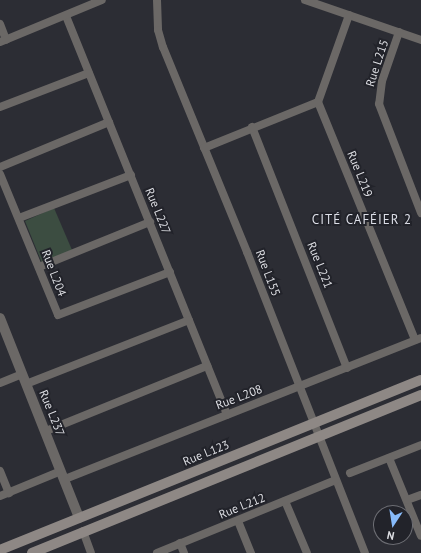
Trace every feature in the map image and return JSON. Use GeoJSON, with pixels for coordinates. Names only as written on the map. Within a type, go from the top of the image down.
{"type":"FeatureCollection","features":[{"type":"Feature","properties":{"kind":"main road","name":"Rue L123"},"geometry":{"type":"LineString","coordinates":[[0,550],[421,380]]}},
{"type":"Feature","properties":{"kind":"main road"},"geometry":{"type":"LineString","coordinates":[[32,553],[421,395]]}},
{"type":"Feature","properties":{"kind":"street"},"geometry":{"type":"LineString","coordinates":[[0,24],[3,41],[102,0]]}},
{"type":"Feature","properties":{"kind":"street","name":"Rue L155"},"geometry":{"type":"LineString","coordinates":[[157,0],[158,30],[365,553]]}},
{"type":"Feature","properties":{"kind":"street"},"geometry":{"type":"LineString","coordinates":[[305,0],[421,40]]}},
{"type":"Feature","properties":{"kind":"street"},"geometry":{"type":"LineString","coordinates":[[204,148],[252,127],[318,102],[349,15]]}},
{"type":"Feature","properties":{"kind":"street","name":"Rue L227"},"geometry":{"type":"LineString","coordinates":[[66,16],[227,415]]}},
{"type":"Feature","properties":{"kind":"street","name":"Rue L215"},"geometry":{"type":"LineString","coordinates":[[399,32],[382,81],[379,104],[421,213]]}},
{"type":"Feature","properties":{"kind":"street"},"geometry":{"type":"LineString","coordinates":[[0,107],[89,73]]}},
{"type":"Feature","properties":{"kind":"street","name":"Rue L219"},"geometry":{"type":"LineString","coordinates":[[318,102],[418,339]]}},
{"type":"Feature","properties":{"kind":"street"},"geometry":{"type":"LineString","coordinates":[[0,166],[109,122]]}},
{"type":"Feature","properties":{"kind":"street","name":"Rue L221"},"geometry":{"type":"LineString","coordinates":[[252,127],[347,368]]}},
{"type":"Feature","properties":{"kind":"street","name":"Rue L204"},"geometry":{"type":"LineString","coordinates":[[0,174],[39,266],[57,314],[60,315],[170,272]]}},
{"type":"Feature","properties":{"kind":"street"},"geometry":{"type":"LineString","coordinates":[[19,218],[131,175]]}},
{"type":"Feature","properties":{"kind":"street"},"geometry":{"type":"LineString","coordinates":[[39,266],[150,222]]}},
{"type":"Feature","properties":{"kind":"street","name":"Rue L237"},"geometry":{"type":"LineString","coordinates":[[0,318],[46,431],[79,518]]}},
{"type":"Feature","properties":{"kind":"street"},"geometry":{"type":"LineString","coordinates":[[26,384],[189,320]]}},
{"type":"Feature","properties":{"kind":"street","name":"Rue L208"},"geometry":{"type":"LineString","coordinates":[[0,496],[63,475],[227,415],[418,339]]}},
{"type":"Feature","properties":{"kind":"street"},"geometry":{"type":"LineString","coordinates":[[46,431],[207,366]]}},
{"type":"Feature","properties":{"kind":"street"},"geometry":{"type":"LineString","coordinates":[[0,383],[22,374]]}},
{"type":"Feature","properties":{"kind":"street"},"geometry":{"type":"LineString","coordinates":[[350,473],[421,445]]}},
{"type":"Feature","properties":{"kind":"street"},"geometry":{"type":"LineString","coordinates":[[389,458],[421,536]]}},
{"type":"Feature","properties":{"kind":"street"},"geometry":{"type":"LineString","coordinates":[[0,471],[9,493]]}},
{"type":"Feature","properties":{"kind":"street","name":"Rue L212"},"geometry":{"type":"LineString","coordinates":[[157,553],[336,480]]}},
{"type":"Feature","properties":{"kind":"street"},"geometry":{"type":"LineString","coordinates":[[407,500],[421,495]]}},
{"type":"Feature","properties":{"kind":"street"},"geometry":{"type":"LineString","coordinates":[[285,501],[307,553]]}},
{"type":"Feature","properties":{"kind":"street"},"geometry":{"type":"LineString","coordinates":[[238,521],[251,553]]}},
{"type":"Feature","properties":{"kind":"street"},"geometry":{"type":"LineString","coordinates":[[83,531],[91,553]]}},
{"type":"Feature","properties":{"kind":"street"},"geometry":{"type":"LineString","coordinates":[[180,543],[184,553]]}},
{"type":"Feature","properties":{"kind":"green space"},"geometry":{"type":"Polygon","coordinates":[[[54,208],[72,250],[42,263],[25,221],[54,208]]]}},
{"type":"Feature","properties":{"kind":"district","name":"CITÉ CAFÉIER 2"},"geometry":{"type":"Point","coordinates":[362,220]}}]}
